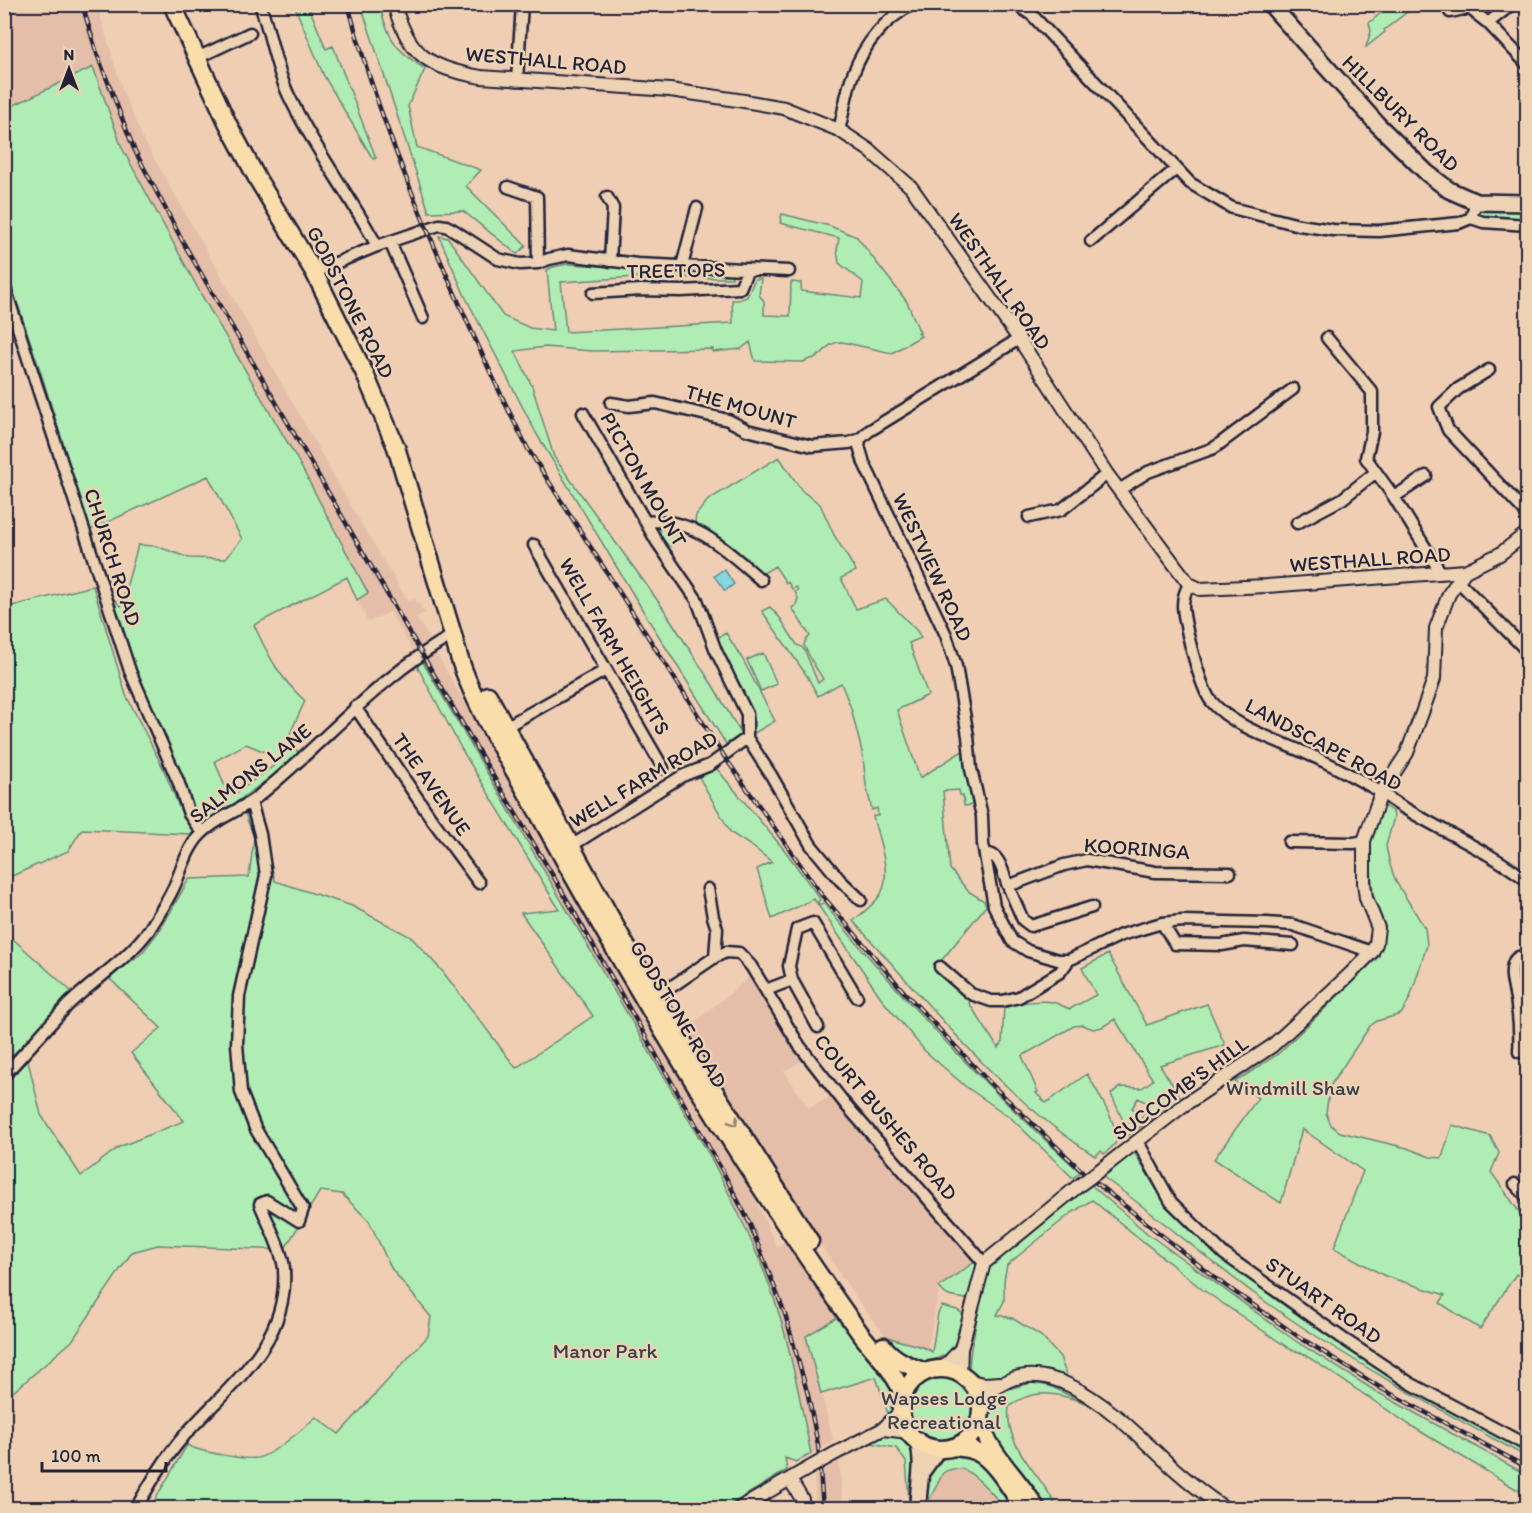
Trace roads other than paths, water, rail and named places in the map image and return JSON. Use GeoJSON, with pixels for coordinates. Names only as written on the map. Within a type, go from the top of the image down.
{"type":"FeatureCollection","features":[{"type":"Feature","properties":{"kind":"highway","name":"GODSTONE ROAD"},"geometry":{"type":"LineString","coordinates":[[172,4],[228,124],[258,180],[314,272],[364,372],[396,447],[453,635],[465,654],[500,731],[645,1004],[713,1101]]}},
{"type":"Feature","properties":{"kind":"highway","name":"GODSTONE ROAD"},"geometry":{"type":"LineString","coordinates":[[565,850],[655,998],[713,1101],[746,1166],[844,1302],[870,1346],[893,1372],[903,1403]]}},
{"type":"Feature","properties":{"kind":"highway","name":"GODSTONE ROAD"},"geometry":{"type":"LineString","coordinates":[[844,1302],[893,1357],[907,1366],[933,1370]]}},
{"type":"Feature","properties":{"kind":"highway"},"geometry":{"type":"LineString","coordinates":[[1023,1509],[1014,1493],[983,1455],[971,1449],[946,1448],[913,1436],[904,1422],[903,1403],[911,1383],[933,1370],[965,1378],[979,1395],[984,1434],[1036,1509]]}},
{"type":"Feature","properties":{"kind":"highway"},"geometry":{"type":"LineString","coordinates":[[946,1448],[972,1435],[981,1411]]}},
{"type":"Feature","properties":{"kind":"main road","name":"HILLBURY ROAD"},"geometry":{"type":"LineString","coordinates":[[1270,4],[1370,117],[1427,173],[1449,190],[1476,202],[1527,203]]}},
{"type":"Feature","properties":{"kind":"main road"},"geometry":{"type":"LineString","coordinates":[[913,1436],[922,1456],[918,1509]]}},
{"type":"Feature","properties":{"kind":"main road"},"geometry":{"type":"LineString","coordinates":[[922,1470],[946,1448]]}},
{"type":"Feature","properties":{"kind":"street"},"geometry":{"type":"LineString","coordinates":[[260,4],[288,94],[310,137],[360,215],[376,246]]}},
{"type":"Feature","properties":{"kind":"street","name":"WESTHALL ROAD"},"geometry":{"type":"LineString","coordinates":[[393,4],[401,29],[411,46],[429,61],[453,71],[481,77],[670,90],[784,108],[839,130],[869,150],[911,187],[1018,339],[1107,474],[1189,585],[1200,589],[1441,573],[1462,576],[1500,554],[1527,532]]}},
{"type":"Feature","properties":{"kind":"street"},"geometry":{"type":"LineString","coordinates":[[517,80],[522,4]]}},
{"type":"Feature","properties":{"kind":"street"},"geometry":{"type":"LineString","coordinates":[[839,130],[852,76],[863,53],[883,24],[894,14],[913,4]]}},
{"type":"Feature","properties":{"kind":"street"},"geometry":{"type":"LineString","coordinates":[[1014,4],[1032,15],[1190,183],[1233,208],[1299,225],[1333,230],[1379,231],[1459,223],[1471,218],[1483,222],[1527,225]]}},
{"type":"Feature","properties":{"kind":"street"},"geometry":{"type":"LineString","coordinates":[[1488,23],[1512,4]]}},
{"type":"Feature","properties":{"kind":"street"},"geometry":{"type":"LineString","coordinates":[[1450,12],[1469,8],[1488,23],[1527,65]]}},
{"type":"Feature","properties":{"kind":"street"},"geometry":{"type":"LineString","coordinates":[[197,58],[250,33]]}},
{"type":"Feature","properties":{"kind":"street"},"geometry":{"type":"LineString","coordinates":[[1090,241],[1176,169]]}},
{"type":"Feature","properties":{"kind":"street"},"geometry":{"type":"LineString","coordinates":[[508,187],[537,197],[538,263]]}},
{"type":"Feature","properties":{"kind":"street"},"geometry":{"type":"LineString","coordinates":[[607,197],[613,208],[610,261]]}},
{"type":"Feature","properties":{"kind":"street"},"geometry":{"type":"LineString","coordinates":[[1471,218],[1476,202]]}},
{"type":"Feature","properties":{"kind":"street"},"geometry":{"type":"LineString","coordinates":[[682,266],[697,208]]}},
{"type":"Feature","properties":{"kind":"street"},"geometry":{"type":"LineString","coordinates":[[314,272],[376,246],[439,225],[446,226],[498,259],[520,264],[538,263],[568,255],[610,261],[789,271]]}},
{"type":"Feature","properties":{"kind":"street"},"geometry":{"type":"LineString","coordinates":[[390,242],[423,318]]}},
{"type":"Feature","properties":{"kind":"street","name":"TREETOPS"},"geometry":{"type":"LineString","coordinates":[[592,293],[740,288],[748,269]]}},
{"type":"Feature","properties":{"kind":"street","name":"CHURCH ROAD"},"geometry":{"type":"LineString","coordinates":[[4,285],[130,671],[178,781],[189,814],[202,833]]}},
{"type":"Feature","properties":{"kind":"street"},"geometry":{"type":"LineString","coordinates":[[1327,338],[1372,392],[1372,432],[1366,458],[1394,497],[1441,573]]}},
{"type":"Feature","properties":{"kind":"street"},"geometry":{"type":"LineString","coordinates":[[860,439],[869,431],[1018,339]]}},
{"type":"Feature","properties":{"kind":"street"},"geometry":{"type":"LineString","coordinates":[[1489,370],[1458,389],[1439,407],[1448,430],[1527,515]]}},
{"type":"Feature","properties":{"kind":"street"},"geometry":{"type":"LineString","coordinates":[[1119,490],[1148,472],[1214,448],[1293,389]]}},
{"type":"Feature","properties":{"kind":"street","name":"THE MOUNT"},"geometry":{"type":"LineString","coordinates":[[611,403],[629,406],[655,403],[728,420],[747,430],[812,446],[849,443],[860,439]]}},
{"type":"Feature","properties":{"kind":"street","name":"PICTON MOUNT"},"geometry":{"type":"LineString","coordinates":[[583,413],[672,564],[697,600],[716,651],[747,714],[747,738]]}},
{"type":"Feature","properties":{"kind":"street","name":"WESTVIEW ROAD"},"geometry":{"type":"LineString","coordinates":[[860,439],[859,446],[864,463],[943,627],[956,666],[971,769],[982,816],[985,854],[994,906],[1012,941],[1028,951],[1058,960],[1069,960]]}},
{"type":"Feature","properties":{"kind":"street"},"geometry":{"type":"LineString","coordinates":[[1297,523],[1342,499],[1376,472]]}},
{"type":"Feature","properties":{"kind":"street"},"geometry":{"type":"LineString","coordinates":[[1029,518],[1061,510],[1107,474]]}},
{"type":"Feature","properties":{"kind":"street"},"geometry":{"type":"LineString","coordinates":[[1394,497],[1426,476]]}},
{"type":"Feature","properties":{"kind":"street"},"geometry":{"type":"LineString","coordinates":[[647,522],[662,520],[689,527],[713,539],[761,580]]}},
{"type":"Feature","properties":{"kind":"street","name":"WELL FARM HEIGHTS"},"geometry":{"type":"LineString","coordinates":[[534,545],[663,768]]}},
{"type":"Feature","properties":{"kind":"street"},"geometry":{"type":"LineString","coordinates":[[940,967],[971,994],[991,1001],[1004,1001],[1019,997],[1060,972],[1069,960],[1121,935],[1162,923],[1208,921],[1293,925],[1372,952],[1376,944],[1378,928],[1366,898],[1364,841],[1382,793],[1407,753],[1422,713],[1434,679],[1437,628],[1449,594],[1462,576],[1527,652]]}},
{"type":"Feature","properties":{"kind":"street","name":"LANDSCAPE ROAD"},"geometry":{"type":"LineString","coordinates":[[1189,585],[1184,593],[1183,607],[1200,677],[1211,701],[1229,717],[1252,730],[1293,746],[1382,793],[1403,808],[1506,865],[1527,881]]}},
{"type":"Feature","properties":{"kind":"street","name":"SALMONS LANE"},"geometry":{"type":"LineString","coordinates":[[4,1075],[70,1004],[126,957],[148,931],[174,886],[194,843],[202,833],[238,808],[251,802],[317,746],[355,707],[410,662],[453,635]]}},
{"type":"Feature","properties":{"kind":"street"},"geometry":{"type":"LineString","coordinates":[[500,731],[606,670]]}},
{"type":"Feature","properties":{"kind":"street","name":"THE AVENUE"},"geometry":{"type":"LineString","coordinates":[[355,707],[431,818],[479,883]]}},
{"type":"Feature","properties":{"kind":"street"},"geometry":{"type":"LineString","coordinates":[[747,738],[811,845],[840,880],[861,900]]}},
{"type":"Feature","properties":{"kind":"street","name":"WELL FARM ROAD"},"geometry":{"type":"LineString","coordinates":[[565,850],[682,776],[710,765],[747,738]]}},
{"type":"Feature","properties":{"kind":"street"},"geometry":{"type":"LineString","coordinates":[[136,1509],[159,1470],[183,1437],[234,1384],[261,1351],[275,1327],[284,1293],[284,1266],[260,1204],[267,1201],[299,1221],[303,1209],[255,1128],[241,1092],[237,1044],[239,996],[266,875],[260,834],[251,802]]}},
{"type":"Feature","properties":{"kind":"street"},"geometry":{"type":"LineString","coordinates":[[1289,842],[1354,843],[1364,841]]}},
{"type":"Feature","properties":{"kind":"street"},"geometry":{"type":"LineString","coordinates":[[985,854],[991,853],[996,856],[1023,920],[1031,926],[1092,907]]}},
{"type":"Feature","properties":{"kind":"street","name":"KOORINGA"},"geometry":{"type":"LineString","coordinates":[[1008,886],[1064,865],[1087,860],[1155,872],[1230,873]]}},
{"type":"Feature","properties":{"kind":"street"},"geometry":{"type":"LineString","coordinates":[[655,998],[715,957],[717,929],[712,917],[708,889]]}},
{"type":"Feature","properties":{"kind":"street"},"geometry":{"type":"LineString","coordinates":[[818,1027],[792,980],[789,966],[797,929],[813,923],[857,997]]}},
{"type":"Feature","properties":{"kind":"street"},"geometry":{"type":"LineString","coordinates":[[1162,923],[1175,944],[1222,945],[1244,941],[1293,945]]}},
{"type":"Feature","properties":{"kind":"street","name":"COURT BUSHES ROAD"},"geometry":{"type":"LineString","coordinates":[[715,957],[726,952],[740,953],[751,966],[799,1045],[846,1105],[984,1263]]}},
{"type":"Feature","properties":{"kind":"street","name":"SUCCOMB'S HILL"},"geometry":{"type":"LineString","coordinates":[[984,1263],[1077,1187],[1184,1105],[1232,1075],[1272,1046],[1372,952]]}},
{"type":"Feature","properties":{"kind":"street"},"geometry":{"type":"LineString","coordinates":[[1519,1052],[1520,1028],[1512,965],[1516,958],[1527,956]]}},
{"type":"Feature","properties":{"kind":"street"},"geometry":{"type":"LineString","coordinates":[[766,990],[792,980]]}},
{"type":"Feature","properties":{"kind":"street","name":"STUART ROAD"},"geometry":{"type":"LineString","coordinates":[[1138,1142],[1171,1202],[1224,1254],[1410,1383],[1527,1446]]}},
{"type":"Feature","properties":{"kind":"street"},"geometry":{"type":"LineString","coordinates":[[1515,1184],[1527,1198]]}},
{"type":"Feature","properties":{"kind":"street"},"geometry":{"type":"LineString","coordinates":[[984,1263],[961,1349],[965,1378],[984,1384],[1002,1383],[1028,1377],[1044,1377],[1065,1382],[1084,1392],[1118,1417],[1190,1482],[1225,1509]]}},
{"type":"Feature","properties":{"kind":"street"},"geometry":{"type":"LineString","coordinates":[[933,1370],[961,1349]]}},
{"type":"Feature","properties":{"kind":"street"},"geometry":{"type":"LineString","coordinates":[[981,1411],[991,1390],[1002,1383]]}},
{"type":"Feature","properties":{"kind":"street"},"geometry":{"type":"LineString","coordinates":[[740,1509],[834,1454],[883,1429],[903,1403]]}},
{"type":"Feature","properties":{"kind":"street"},"geometry":{"type":"LineString","coordinates":[[883,1429],[913,1436]]}},
{"type":"Feature","properties":{"kind":"street"},"geometry":{"type":"LineString","coordinates":[[790,1480],[802,1499],[803,1509]]}},
{"type":"Feature","properties":{"kind":"water"},"geometry":{"type":"Polygon","coordinates":[[[724,569],[734,584],[725,591],[714,576],[724,569]]]}},
{"type":"Feature","properties":{"kind":"railway"},"geometry":{"type":"LineString","coordinates":[[82,4],[97,54],[134,149],[184,244],[562,891],[722,1170],[749,1222],[785,1314],[808,1395],[818,1445],[823,1508]]}},
{"type":"Feature","properties":{"kind":"railway"},"geometry":{"type":"LineString","coordinates":[[348,4],[379,106],[417,206],[475,338],[528,449],[726,759],[821,894],[905,993],[991,1084],[1085,1174],[1219,1281],[1296,1335],[1384,1390],[1528,1468]]}},
{"type":"Feature","properties":{"kind":"park label","name":"Windmill Shaw"},"geometry":{"type":"Point","coordinates":[1293,1087]}},
{"type":"Feature","properties":{"kind":"park label","name":"Manor Park"},"geometry":{"type":"Point","coordinates":[605,1350]}},
{"type":"Feature","properties":{"kind":"park label","name":"Wapses Lodge Recreational"},"geometry":{"type":"Point","coordinates":[944,1409]}}]}
